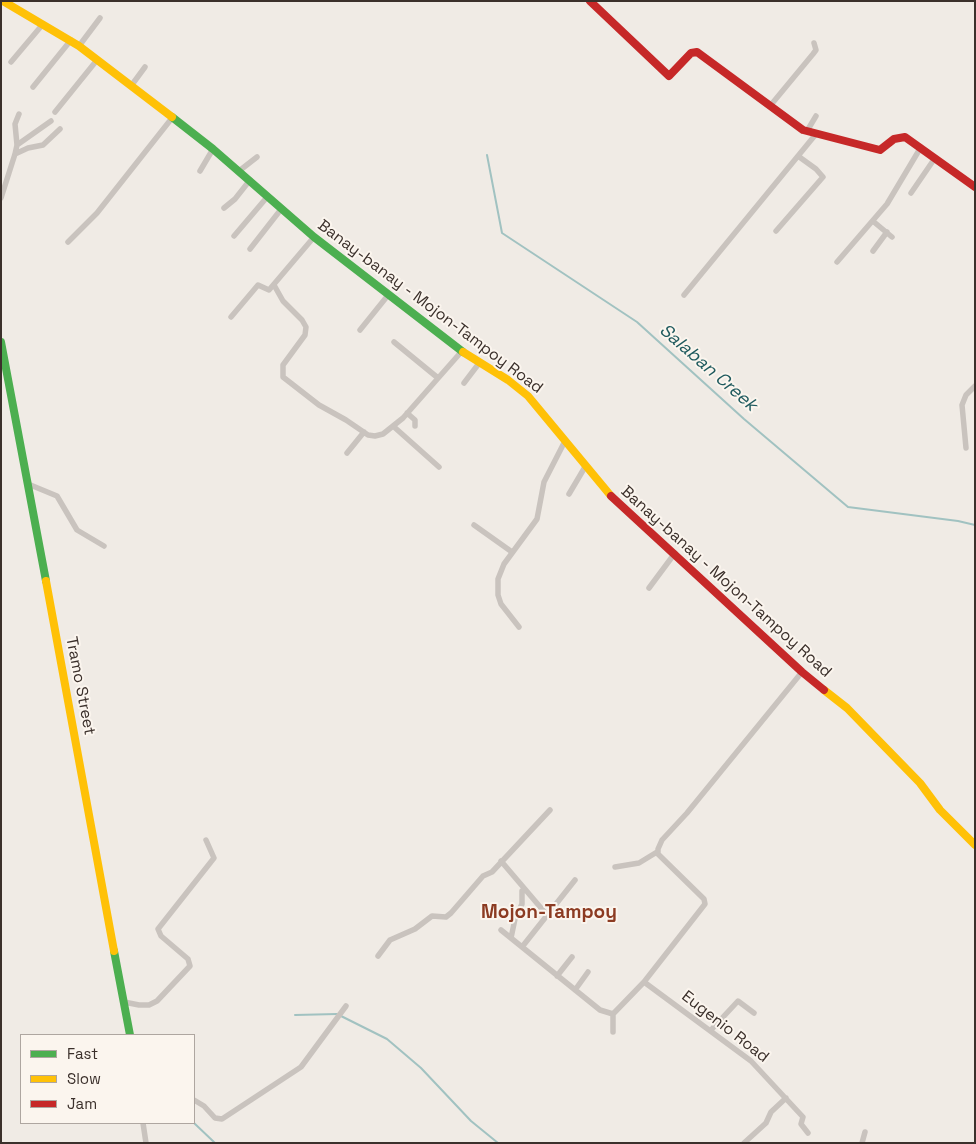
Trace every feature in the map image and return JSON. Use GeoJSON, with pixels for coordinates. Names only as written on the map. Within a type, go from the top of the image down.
{"type":"FeatureCollection","features":[{"type":"Feature","properties":{"kind":"street","name":"Banay-banay - Mojon-Tampoy Road"},"geometry":{"type":"LineString","coordinates":[[3,1],[79,46],[213,149],[314,238],[462,351],[528,396],[539,406],[585,467],[606,491],[802,672],[847,708],[920,783],[940,810],[975,844]]}},
{"type":"Feature","properties":{"kind":"street"},"geometry":{"type":"LineString","coordinates":[[590,1],[645,51],[669,76],[674,74],[691,53],[697,52],[807,131],[880,150],[894,139],[905,137],[975,187]]}},
{"type":"Feature","properties":{"kind":"street"},"geometry":{"type":"LineString","coordinates":[[79,46],[100,18]]}},
{"type":"Feature","properties":{"kind":"street"},"geometry":{"type":"LineString","coordinates":[[11,62],[43,24]]}},
{"type":"Feature","properties":{"kind":"street"},"geometry":{"type":"LineString","coordinates":[[33,87],[71,40]]}},
{"type":"Feature","properties":{"kind":"street"},"geometry":{"type":"LineString","coordinates":[[770,106],[814,54],[816,50],[814,43]]}},
{"type":"Feature","properties":{"kind":"street"},"geometry":{"type":"LineString","coordinates":[[55,112],[97,60]]}},
{"type":"Feature","properties":{"kind":"street"},"geometry":{"type":"LineString","coordinates":[[131,86],[145,67]]}},
{"type":"Feature","properties":{"kind":"street"},"geometry":{"type":"LineString","coordinates":[[1,198],[5,193],[16,154],[15,124],[19,114]]}},
{"type":"Feature","properties":{"kind":"street"},"geometry":{"type":"LineString","coordinates":[[807,131],[816,116]]}},
{"type":"Feature","properties":{"kind":"street"},"geometry":{"type":"LineString","coordinates":[[68,242],[97,213],[172,118]]}},
{"type":"Feature","properties":{"kind":"street"},"geometry":{"type":"LineString","coordinates":[[17,145],[51,120]]}},
{"type":"Feature","properties":{"kind":"street"},"geometry":{"type":"LineString","coordinates":[[16,154],[43,145],[60,128]]}},
{"type":"Feature","properties":{"kind":"street"},"geometry":{"type":"LineString","coordinates":[[684,295],[816,134]]}},
{"type":"Feature","properties":{"kind":"street"},"geometry":{"type":"LineString","coordinates":[[838,262],[874,222],[921,147]]}},
{"type":"Feature","properties":{"kind":"street"},"geometry":{"type":"LineString","coordinates":[[200,171],[213,149]]}},
{"type":"Feature","properties":{"kind":"street"},"geometry":{"type":"LineString","coordinates":[[776,231],[823,177],[816,169],[798,156]]}},
{"type":"Feature","properties":{"kind":"street"},"geometry":{"type":"LineString","coordinates":[[239,171],[257,157]]}},
{"type":"Feature","properties":{"kind":"street"},"geometry":{"type":"LineString","coordinates":[[911,194],[935,158]]}},
{"type":"Feature","properties":{"kind":"street"},"geometry":{"type":"LineString","coordinates":[[224,208],[235,200],[250,180]]}},
{"type":"Feature","properties":{"kind":"street"},"geometry":{"type":"LineString","coordinates":[[234,236],[268,196]]}},
{"type":"Feature","properties":{"kind":"street"},"geometry":{"type":"LineString","coordinates":[[250,250],[282,208]]}},
{"type":"Feature","properties":{"kind":"street"},"geometry":{"type":"LineString","coordinates":[[874,222],[892,237]]}},
{"type":"Feature","properties":{"kind":"street"},"geometry":{"type":"LineString","coordinates":[[873,251],[886,232]]}},
{"type":"Feature","properties":{"kind":"street"},"geometry":{"type":"LineString","coordinates":[[231,317],[258,285],[268,290],[314,238]]}},
{"type":"Feature","properties":{"kind":"street"},"geometry":{"type":"LineString","coordinates":[[274,284],[283,301],[302,320],[306,328],[305,335],[283,365],[283,377],[319,405],[364,432],[375,436],[393,426],[407,413],[462,351]]}},
{"type":"Feature","properties":{"kind":"street"},"geometry":{"type":"LineString","coordinates":[[360,330],[389,294]]}},
{"type":"Feature","properties":{"kind":"street","name":"Tramo Street"},"geometry":{"type":"LineString","coordinates":[[1,342],[130,1034]]}},
{"type":"Feature","properties":{"kind":"street"},"geometry":{"type":"LineString","coordinates":[[394,342],[438,378]]}},
{"type":"Feature","properties":{"kind":"street"},"geometry":{"type":"LineString","coordinates":[[464,383],[480,362]]}},
{"type":"Feature","properties":{"kind":"street"},"geometry":{"type":"LineString","coordinates":[[966,448],[962,404],[975,386]]}},
{"type":"Feature","properties":{"kind":"street"},"geometry":{"type":"LineString","coordinates":[[407,413],[414,420],[415,426]]}},
{"type":"Feature","properties":{"kind":"street"},"geometry":{"type":"LineString","coordinates":[[393,426],[440,467]]}},
{"type":"Feature","properties":{"kind":"street"},"geometry":{"type":"LineString","coordinates":[[346,453],[364,432]]}},
{"type":"Feature","properties":{"kind":"street"},"geometry":{"type":"LineString","coordinates":[[519,627],[501,604],[498,594],[500,573],[512,552],[537,519],[544,482],[565,441]]}},
{"type":"Feature","properties":{"kind":"street"},"geometry":{"type":"LineString","coordinates":[[569,494],[585,467]]}},
{"type":"Feature","properties":{"kind":"street"},"geometry":{"type":"LineString","coordinates":[[28,484],[57,496],[77,530],[104,546]]}},
{"type":"Feature","properties":{"kind":"street"},"geometry":{"type":"LineString","coordinates":[[474,525],[512,552]]}},
{"type":"Feature","properties":{"kind":"street"},"geometry":{"type":"LineString","coordinates":[[649,588],[675,553]]}},
{"type":"Feature","properties":{"kind":"street"},"geometry":{"type":"LineString","coordinates":[[615,867],[639,863],[657,852],[662,840],[687,813],[802,672]]}},
{"type":"Feature","properties":{"kind":"street"},"geometry":{"type":"LineString","coordinates":[[378,956],[390,940],[415,929],[432,916],[446,917],[483,876],[492,872],[550,810]]}},
{"type":"Feature","properties":{"kind":"street"},"geometry":{"type":"LineString","coordinates":[[124,1002],[149,1005],[157,1000],[190,966],[188,958],[161,936],[158,929],[214,858],[206,840]]}},
{"type":"Feature","properties":{"kind":"street"},"geometry":{"type":"LineString","coordinates":[[613,1032],[613,1014],[644,982],[705,904],[704,899],[671,869],[657,852]]}},
{"type":"Feature","properties":{"kind":"street"},"geometry":{"type":"LineString","coordinates":[[501,862],[547,915]]}},
{"type":"Feature","properties":{"kind":"street"},"geometry":{"type":"LineString","coordinates":[[522,947],[575,880]]}},
{"type":"Feature","properties":{"kind":"street"},"geometry":{"type":"LineString","coordinates":[[511,938],[515,919],[522,904],[522,891]]}},
{"type":"Feature","properties":{"kind":"street"},"geometry":{"type":"LineString","coordinates":[[500,930],[600,1010],[613,1014]]}},
{"type":"Feature","properties":{"kind":"street"},"geometry":{"type":"LineString","coordinates":[[557,976],[572,957]]}},
{"type":"Feature","properties":{"kind":"street"},"geometry":{"type":"LineString","coordinates":[[575,990],[588,972]]}},
{"type":"Feature","properties":{"kind":"street","name":"Eugenio Road"},"geometry":{"type":"LineString","coordinates":[[644,982],[751,1061],[803,1117],[801,1126],[808,1133]]}},
{"type":"Feature","properties":{"kind":"street"},"geometry":{"type":"LineString","coordinates":[[710,1030],[738,1001],[754,1012]]}},
{"type":"Feature","properties":{"kind":"street"},"geometry":{"type":"LineString","coordinates":[[195,1101],[204,1106],[215,1118],[222,1120],[301,1067],[346,1006]]}},
{"type":"Feature","properties":{"kind":"street"},"geometry":{"type":"LineString","coordinates":[[744,1143],[766,1123],[771,1112],[786,1098]]}},
{"type":"Feature","properties":{"kind":"street"},"geometry":{"type":"LineString","coordinates":[[143,1124],[146,1143]]}},
{"type":"Feature","properties":{"kind":"street"},"geometry":{"type":"LineString","coordinates":[[862,1143],[865,1132]]}},
{"type":"Feature","properties":{"kind":"waterway","name":"Salaban Creek"},"geometry":{"type":"LineString","coordinates":[[487,155],[502,233],[637,322],[744,419],[848,507],[958,521],[975,525]]}},
{"type":"Feature","properties":{"kind":"waterway"},"geometry":{"type":"LineString","coordinates":[[295,1015],[337,1014]]}},
{"type":"Feature","properties":{"kind":"waterway"},"geometry":{"type":"LineString","coordinates":[[341,1016],[387,1039],[421,1068],[471,1121],[498,1143]]}},
{"type":"Feature","properties":{"kind":"waterway"},"geometry":{"type":"LineString","coordinates":[[195,1124],[215,1143]]}},
{"type":"Feature","properties":{"kind":"traffic: fast"},"geometry":{"type":"LineString","coordinates":[[172,117],[213,149],[314,237],[463,352]]}},
{"type":"Feature","properties":{"kind":"traffic: fast"},"geometry":{"type":"LineString","coordinates":[[1,342],[46,581]]}},
{"type":"Feature","properties":{"kind":"traffic: fast"},"geometry":{"type":"LineString","coordinates":[[114,951],[130,1034]]}},
{"type":"Feature","properties":{"kind":"traffic: slow"},"geometry":{"type":"LineString","coordinates":[[3,1],[79,46],[172,117]]}},
{"type":"Feature","properties":{"kind":"traffic: slow"},"geometry":{"type":"LineString","coordinates":[[463,352],[508,380],[528,396],[611,496]]}},
{"type":"Feature","properties":{"kind":"traffic: slow"},"geometry":{"type":"LineString","coordinates":[[46,581],[114,951]]}},
{"type":"Feature","properties":{"kind":"traffic: slow"},"geometry":{"type":"LineString","coordinates":[[824,690],[847,708],[920,783],[940,810],[975,845]]}},
{"type":"Feature","properties":{"kind":"traffic: jam"},"geometry":{"type":"LineString","coordinates":[[590,1],[669,76],[691,53],[697,52],[803,130],[880,150],[894,139],[905,137],[975,187]]}},
{"type":"Feature","properties":{"kind":"traffic: jam"},"geometry":{"type":"LineString","coordinates":[[611,496],[802,672],[824,690]]}},
{"type":"Feature","properties":{"kind":"district","name":"Mojon-Tampoy"},"geometry":{"type":"Point","coordinates":[549,913]}}]}
